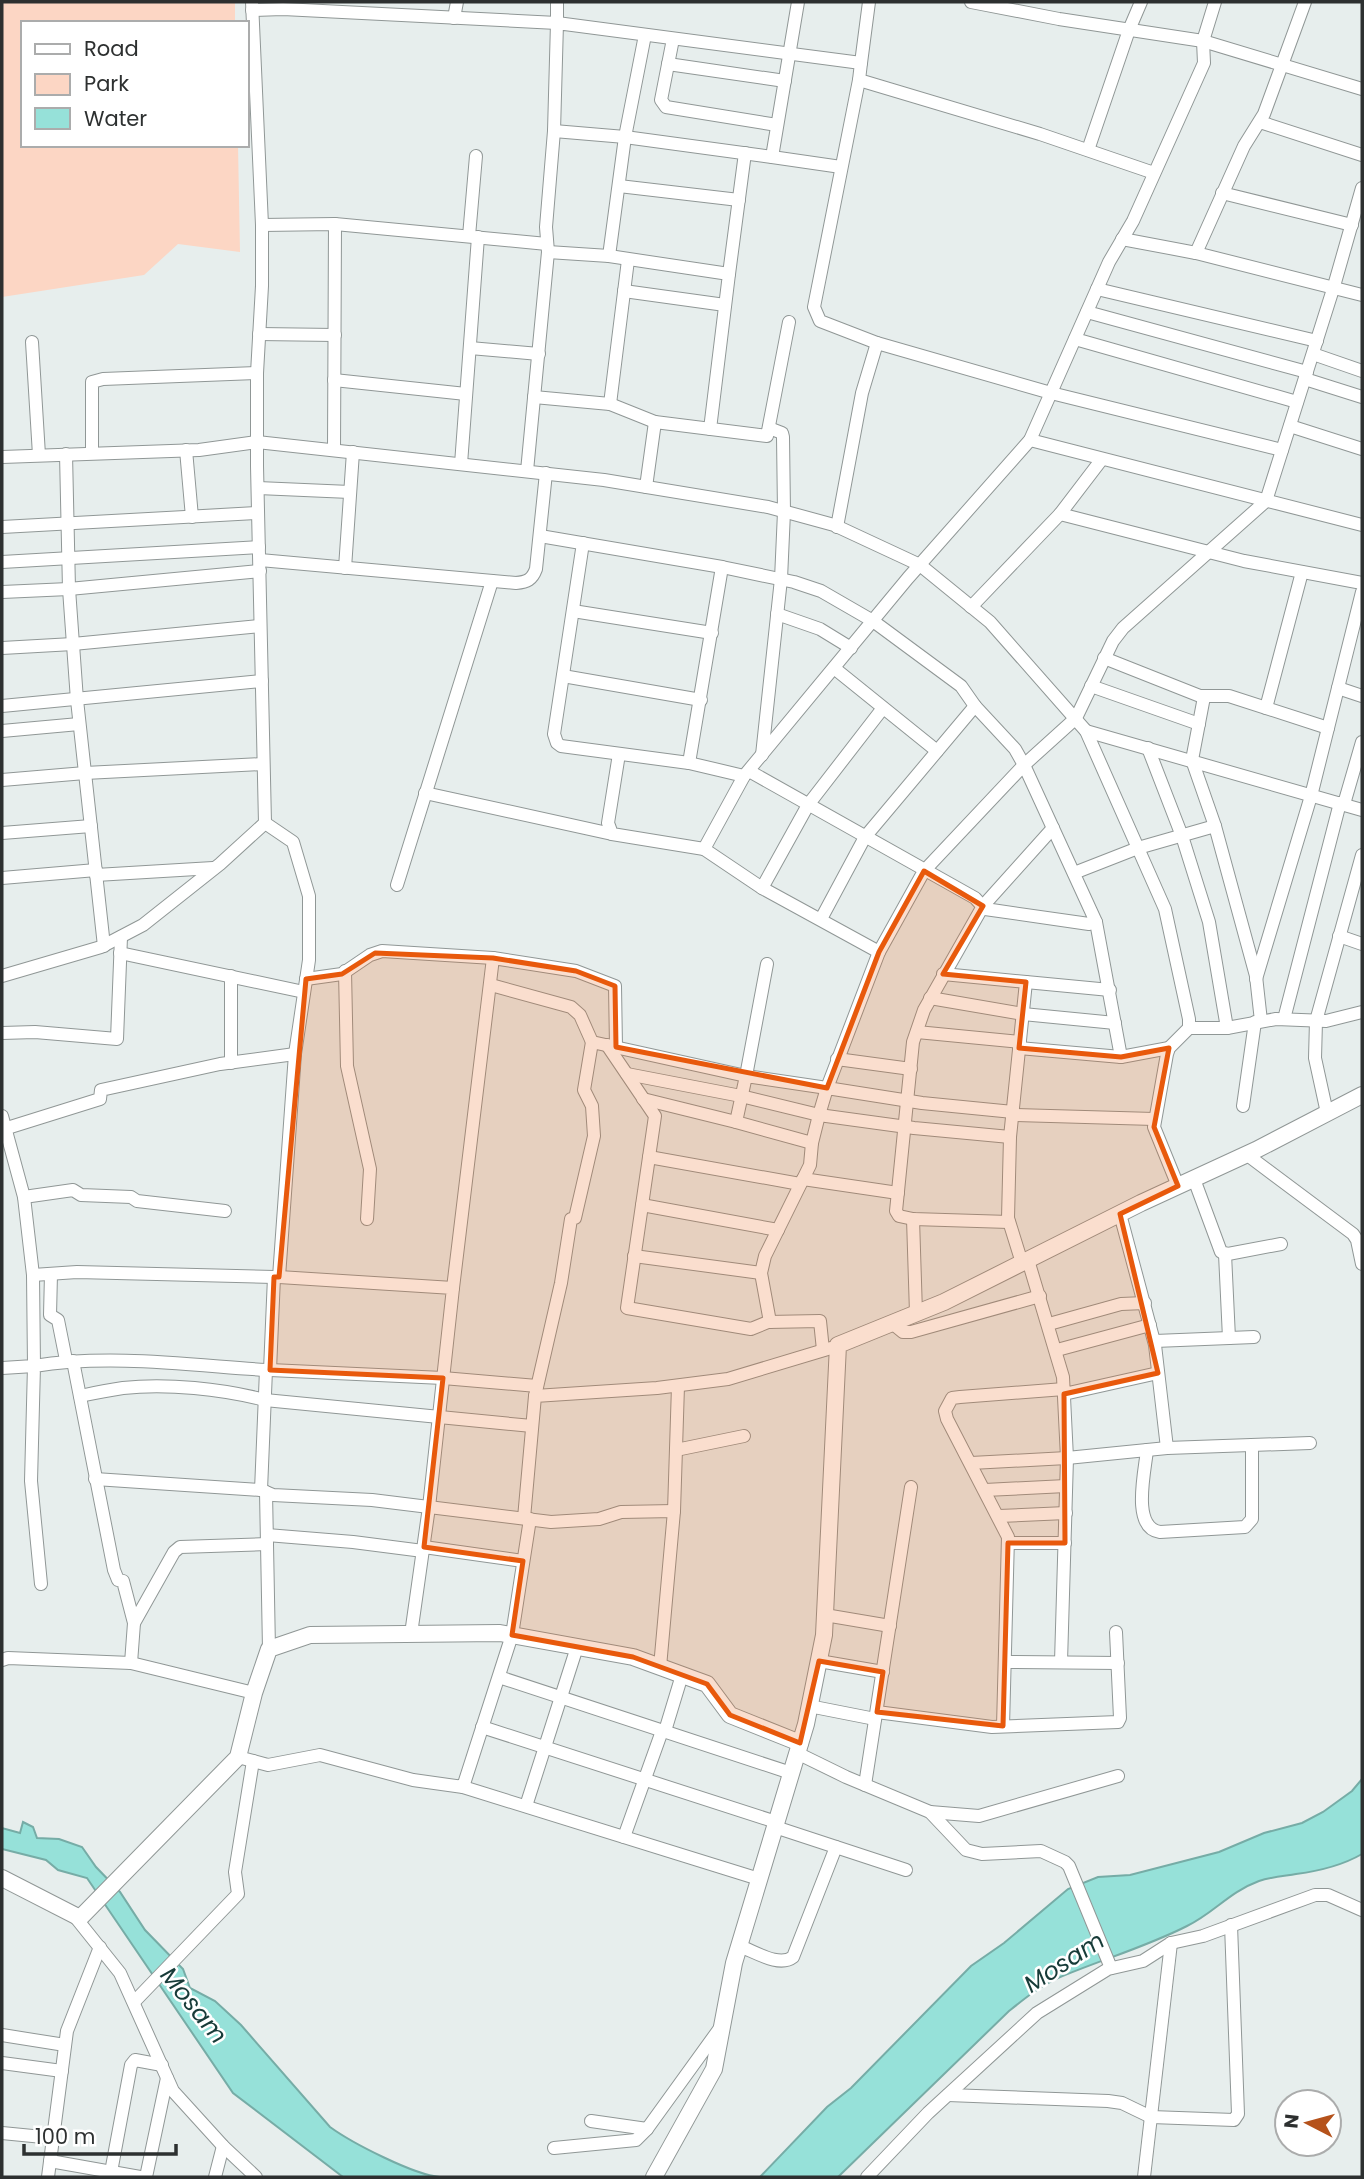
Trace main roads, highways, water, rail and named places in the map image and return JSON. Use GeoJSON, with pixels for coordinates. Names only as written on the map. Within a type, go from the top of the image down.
{"type":"FeatureCollection","features":[{"type":"Feature","properties":{"kind":"water","name":"Mosam"},"geometry":{"type":"Polygon","coordinates":[[[1362,1779],[1362,1854],[1322,1869],[1259,1881],[1239,1891],[1187,1926],[1045,1985],[1009,2011],[838,2177],[760,2177],[827,2107],[851,2088],[971,1966],[1004,1943],[1068,1889],[1098,1877],[1130,1875],[1219,1852],[1264,1833],[1302,1823],[1352,1791],[1362,1779]]]}},
{"type":"Feature","properties":{"kind":"water","name":"Mosam"},"geometry":{"type":"Polygon","coordinates":[[[23,1822],[33,1827],[37,1838],[59,1839],[82,1847],[96,1867],[120,1892],[145,1930],[183,1969],[190,1988],[215,2001],[241,2025],[330,2127],[384,2157],[415,2171],[440,2177],[343,2177],[233,2093],[87,1878],[58,1870],[46,1860],[2,1849],[2,1828],[20,1833],[23,1822]]]}}]}
